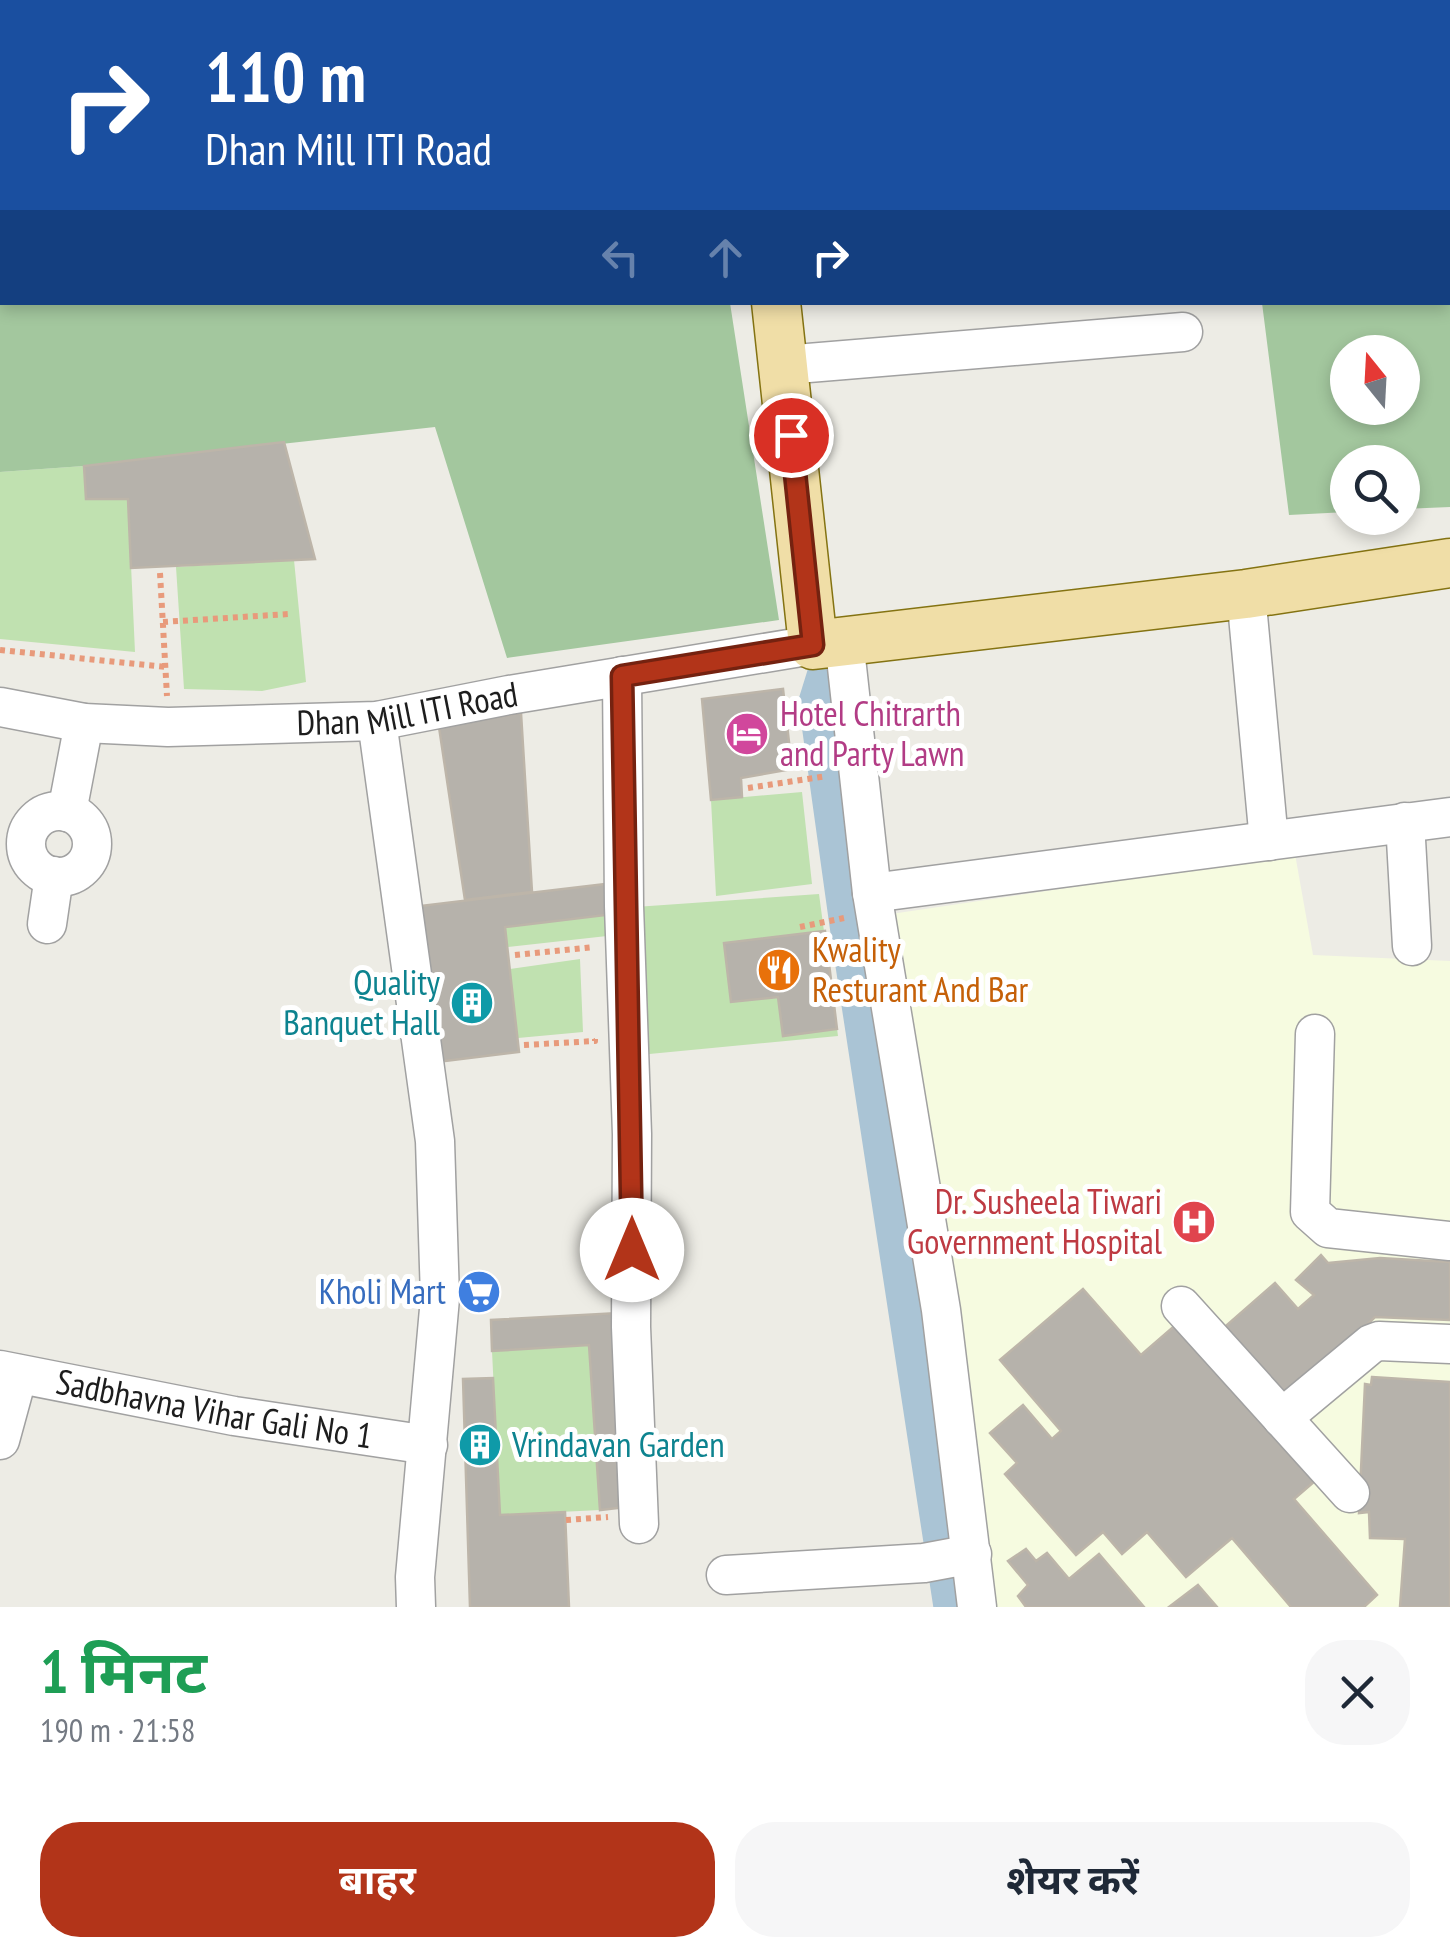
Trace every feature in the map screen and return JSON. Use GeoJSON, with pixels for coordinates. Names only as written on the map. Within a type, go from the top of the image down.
{"type":"FeatureCollection","features":[{"type":"Feature","properties":{"kind":"main road"},"geometry":{"type":"LineString","coordinates":[[776,305],[828,643],[1246,594],[1450,563]]}},
{"type":"Feature","properties":{"kind":"street"},"geometry":{"type":"LineString","coordinates":[[784,365],[1182,332]]}},
{"type":"Feature","properties":{"kind":"street"},"geometry":{"type":"LineString","coordinates":[[1246,594],[1268,840]]}},
{"type":"Feature","properties":{"kind":"street"},"geometry":{"type":"LineString","coordinates":[[828,643],[941,1310],[950,1558],[977,1607]]}},
{"type":"Feature","properties":{"kind":"street","name":"Dhan Mill ITI Road"},"geometry":{"type":"LineString","coordinates":[[0,707],[84,723],[168,727],[377,721],[828,643]]}},
{"type":"Feature","properties":{"kind":"street"},"geometry":{"type":"LineString","coordinates":[[622,676],[608,946],[632,1134],[632,1327],[639,1524]]}},
{"type":"Feature","properties":{"kind":"street"},"geometry":{"type":"LineString","coordinates":[[377,721],[435,1141],[440,1298],[415,1576],[416,1607]]}},
{"type":"Feature","properties":{"kind":"street"},"geometry":{"type":"LineString","coordinates":[[47,924],[54,876],[76,872],[90,856],[90,834],[77,817],[67,812],[84,723]]}},
{"type":"Feature","properties":{"kind":"street"},"geometry":{"type":"LineString","coordinates":[[872,894],[1450,817]]}},
{"type":"Feature","properties":{"kind":"street"},"geometry":{"type":"LineString","coordinates":[[1404,822],[1412,946]]}},
{"type":"Feature","properties":{"kind":"street"},"geometry":{"type":"LineString","coordinates":[[1315,1034],[1310,1212],[1328,1228],[1450,1241]]}},
{"type":"Feature","properties":{"kind":"street"},"geometry":{"type":"LineString","coordinates":[[1181,1306],[1350,1493]]}},
{"type":"Feature","properties":{"kind":"street"},"geometry":{"type":"LineString","coordinates":[[1282,1418],[1371,1344],[1450,1344]]}},
{"type":"Feature","properties":{"kind":"street"},"geometry":{"type":"LineString","coordinates":[[0,1440],[9,1372]]}},
{"type":"Feature","properties":{"kind":"street","name":"Sadbhavna Vihar Gali No 1"},"geometry":{"type":"LineString","coordinates":[[9,1372],[234,1416],[428,1445]]}},
{"type":"Feature","properties":{"kind":"street"},"geometry":{"type":"LineString","coordinates":[[726,1574],[950,1558]]}},
{"type":"Feature","properties":{"kind":"path"},"geometry":{"type":"LineString","coordinates":[[160,573],[168,727]]}},
{"type":"Feature","properties":{"kind":"path"},"geometry":{"type":"LineString","coordinates":[[163,622],[289,614]]}},
{"type":"Feature","properties":{"kind":"path"},"geometry":{"type":"LineString","coordinates":[[0,650],[166,666]]}},
{"type":"Feature","properties":{"kind":"path"},"geometry":{"type":"LineString","coordinates":[[748,788],[840,773]]}},
{"type":"Feature","properties":{"kind":"path"},"geometry":{"type":"LineString","coordinates":[[800,927],[824,922]]}},
{"type":"Feature","properties":{"kind":"path"},"geometry":{"type":"LineString","coordinates":[[515,955],[608,946]]}},
{"type":"Feature","properties":{"kind":"path"},"geometry":{"type":"LineString","coordinates":[[592,966],[608,946]]}},
{"type":"Feature","properties":{"kind":"path"},"geometry":{"type":"LineString","coordinates":[[524,1045],[595,1041],[594,1022]]}},
{"type":"Feature","properties":{"kind":"shaded area","name":"Dr. Susheela Tiwari Government Hospital"},"geometry":{"type":"Polygon","coordinates":[[[1295,854],[1313,955],[1450,961],[1450,1607],[990,1607],[891,914],[1295,854]]]}},
{"type":"Feature","properties":{"kind":"green space"},"geometry":{"type":"Polygon","coordinates":[[[0,305],[730,305],[779,620],[507,658],[435,427],[0,472],[0,305]]]}},
{"type":"Feature","properties":{"kind":"green space"},"geometry":{"type":"Polygon","coordinates":[[[1262,305],[1450,305],[1450,507],[1420,508],[1420,445],[1330,445],[1330,513],[1289,515],[1262,305]]]}},
{"type":"Feature","properties":{"kind":"green space"},"geometry":{"type":"Polygon","coordinates":[[[84,466],[128,499],[135,652],[0,639],[0,472],[84,466]]]}},
{"type":"Feature","properties":{"kind":"green space"},"geometry":{"type":"Polygon","coordinates":[[[294,560],[306,682],[262,691],[184,689],[176,567],[294,560]]]}},
{"type":"Feature","properties":{"kind":"green space"},"geometry":{"type":"Polygon","coordinates":[[[802,792],[812,884],[716,896],[711,800],[802,792]]]}},
{"type":"Feature","properties":{"kind":"green space"},"geometry":{"type":"Polygon","coordinates":[[[819,894],[838,1036],[639,1055],[635,907],[819,894]]]}},
{"type":"Feature","properties":{"kind":"green space"},"geometry":{"type":"Polygon","coordinates":[[[606,915],[607,936],[507,947],[505,927],[606,915]]]}},
{"type":"Feature","properties":{"kind":"green space"},"geometry":{"type":"Polygon","coordinates":[[[580,959],[583,1032],[518,1038],[510,969],[580,959]]]}},
{"type":"Feature","properties":{"kind":"green space"},"geometry":{"type":"Polygon","coordinates":[[[589,1345],[600,1510],[500,1515],[492,1351],[589,1345]]]}},
{"type":"Feature","properties":{"kind":"building"},"geometry":{"type":"Polygon","coordinates":[[[284,442],[315,559],[131,568],[128,499],[86,499],[84,466],[284,442]]]}},
{"type":"Feature","properties":{"kind":"building","name":"Hotel Chitrarth and Party Lawn"},"geometry":{"type":"Polygon","coordinates":[[[783,689],[792,769],[741,778],[742,797],[711,800],[702,699],[783,689]]]}},
{"type":"Feature","properties":{"kind":"building"},"geometry":{"type":"Polygon","coordinates":[[[521,713],[532,892],[465,900],[439,727],[521,713]]]}},
{"type":"Feature","properties":{"kind":"building","name":"Quality Banquet Hall"},"geometry":{"type":"Polygon","coordinates":[[[606,884],[606,915],[505,927],[519,1052],[436,1062],[420,906],[606,884]]]}},
{"type":"Feature","properties":{"kind":"building","name":"Kwality Resturant And Bar"},"geometry":{"type":"Polygon","coordinates":[[[825,931],[837,1029],[783,1036],[778,997],[731,1002],[724,943],[825,931]]]}},
{"type":"Feature","properties":{"kind":"building"},"geometry":{"type":"Polygon","coordinates":[[[1321,1255],[1328,1263],[1380,1258],[1450,1262],[1450,1320],[1375,1317],[1284,1404],[1220,1331],[1275,1283],[1298,1309],[1314,1295],[1296,1280],[1321,1255]]]}},
{"type":"Feature","properties":{"kind":"building"},"geometry":{"type":"Polygon","coordinates":[[[1083,1289],[1141,1355],[1179,1322],[1316,1480],[1294,1499],[1377,1595],[1364,1607],[1291,1607],[1232,1538],[1186,1577],[1147,1532],[1122,1554],[1103,1532],[1076,1555],[1005,1474],[1017,1463],[990,1433],[1023,1405],[1052,1439],[1061,1431],[1000,1360],[1083,1289]]]}},
{"type":"Feature","properties":{"kind":"building"},"geometry":{"type":"Polygon","coordinates":[[[618,1313],[627,1507],[600,1510],[589,1345],[492,1351],[491,1320],[618,1313]]]}},
{"type":"Feature","properties":{"kind":"building"},"geometry":{"type":"Polygon","coordinates":[[[1372,1377],[1450,1382],[1450,1607],[1400,1607],[1405,1539],[1370,1538],[1369,1512],[1359,1513],[1365,1384],[1371,1385],[1372,1377]]]}},
{"type":"Feature","properties":{"kind":"building","name":"Vrindavan Garden"},"geometry":{"type":"Polygon","coordinates":[[[493,1378],[500,1515],[565,1512],[569,1607],[470,1607],[463,1379],[493,1378]]]}},
{"type":"Feature","properties":{"kind":"building"},"geometry":{"type":"Polygon","coordinates":[[[1026,1549],[1036,1561],[1047,1553],[1069,1579],[1099,1554],[1144,1607],[1026,1607],[1018,1596],[1028,1585],[1008,1561],[1026,1549]]]}},
{"type":"Feature","properties":{"kind":"building"},"geometry":{"type":"Polygon","coordinates":[[[1198,1585],[1217,1607],[1169,1607],[1198,1585]]]}},
{"type":"Feature","properties":{"kind":"waterway"},"geometry":{"type":"LineString","coordinates":[[825,673],[816,702],[951,1607]]}},
{"type":"Feature","properties":{"kind":"place","name":"Hotel Chitrarth and Party Lawn"},"geometry":{"type":"Point","coordinates":[747,734]}},
{"type":"Feature","properties":{"kind":"place","name":"Kwality Resturant And Bar"},"geometry":{"type":"Point","coordinates":[779,970]}},
{"type":"Feature","properties":{"kind":"place","name":"Quality Banquet Hall"},"geometry":{"type":"Point","coordinates":[472,1003]}},
{"type":"Feature","properties":{"kind":"place","name":"Dr. Susheela Tiwari Government Hospital"},"geometry":{"type":"Point","coordinates":[1194,1222]}},
{"type":"Feature","properties":{"kind":"place","name":"Kholi Mart"},"geometry":{"type":"Point","coordinates":[479,1292]}},
{"type":"Feature","properties":{"kind":"place","name":"Vrindavan Garden"},"geometry":{"type":"Point","coordinates":[480,1445]}},
{"type":"Feature","properties":{"kind":"route"},"geometry":{"type":"LineString","coordinates":[[632,1250],[622,676],[813,645],[791,435]]}}]}
